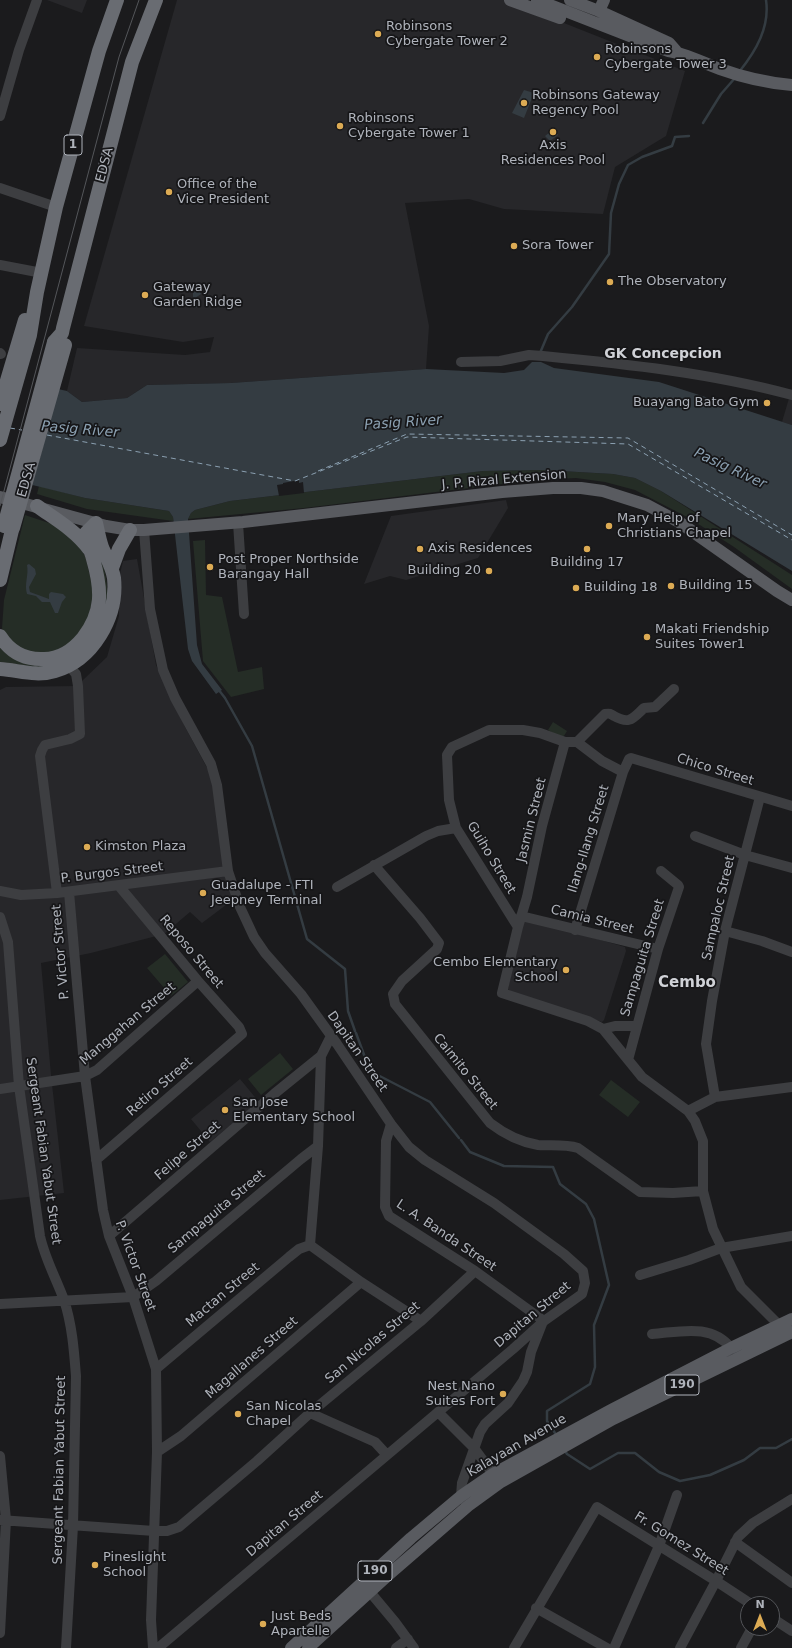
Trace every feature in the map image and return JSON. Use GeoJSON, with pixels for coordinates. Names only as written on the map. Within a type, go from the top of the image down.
{"type":"FeatureCollection","features":[{"type":"Feature","properties":{"kind":"highway","name":"1"},"geometry":{"type":"LineString","coordinates":[[0,440],[25,334],[42,273],[56,206],[99,51],[117,0]]}},
{"type":"Feature","properties":{"kind":"highway","name":"EDSA"},"geometry":{"type":"LineString","coordinates":[[0,557],[10,528],[132,62],[156,0]]}},
{"type":"Feature","properties":{"kind":"highway","name":"1"},"geometry":{"type":"LineString","coordinates":[[0,404],[25,334]]}},
{"type":"Feature","properties":{"kind":"highway"},"geometry":{"type":"LineString","coordinates":[[0,636],[15,653],[33,659],[50,659],[60,656],[79,642],[91,628],[96,617],[100,598],[93,557],[89,549],[81,538],[37,506]]}},
{"type":"Feature","properties":{"kind":"highway"},"geometry":{"type":"LineString","coordinates":[[89,549],[86,533],[96,523]]}},
{"type":"Feature","properties":{"kind":"highway"},"geometry":{"type":"LineString","coordinates":[[0,669],[27,673],[55,671],[68,665],[90,648],[106,624],[114,597],[112,568],[101,546],[96,523]]}},
{"type":"Feature","properties":{"kind":"highway","name":"EDSA"},"geometry":{"type":"LineString","coordinates":[[0,543],[10,528]]}},
{"type":"Feature","properties":{"kind":"highway"},"geometry":{"type":"LineString","coordinates":[[0,580],[10,528]]}},
{"type":"Feature","properties":{"kind":"highway"},"geometry":{"type":"LineString","coordinates":[[112,568],[119,549],[130,530]]}},
{"type":"Feature","properties":{"kind":"main road"},"geometry":{"type":"LineString","coordinates":[[510,0],[566,20],[597,10]]}},
{"type":"Feature","properties":{"kind":"main road"},"geometry":{"type":"LineString","coordinates":[[537,0],[597,10]]}},
{"type":"Feature","properties":{"kind":"main road"},"geometry":{"type":"LineString","coordinates":[[570,0],[597,10]]}},
{"type":"Feature","properties":{"kind":"main road"},"geometry":{"type":"LineString","coordinates":[[581,0],[668,51],[677,52],[722,70],[770,82],[792,84]]}},
{"type":"Feature","properties":{"kind":"main road","name":"J. P. Rizal Extension"},"geometry":{"type":"LineString","coordinates":[[0,497],[96,523],[130,530],[144,530],[238,523],[502,492],[553,488],[581,488],[603,491],[647,505],[679,522],[792,600]]}},
{"type":"Feature","properties":{"kind":"main road","name":"Kalayaan Avenue"},"geometry":{"type":"LineString","coordinates":[[290,1648],[410,1538],[461,1496],[493,1474],[546,1450],[731,1348],[792,1319]]}},
{"type":"Feature","properties":{"kind":"main road","name":"Kalayaan Avenue"},"geometry":{"type":"LineString","coordinates":[[571,1436],[613,1419],[792,1332]]}},
{"type":"Feature","properties":{"kind":"main road","name":"Kalayaan Avenue"},"geometry":{"type":"LineString","coordinates":[[308,1648],[468,1506],[546,1450]]}},
{"type":"Feature","properties":{"kind":"street"},"geometry":{"type":"LineString","coordinates":[[0,116],[19,50],[37,0]]}},
{"type":"Feature","properties":{"kind":"street"},"geometry":{"type":"LineString","coordinates":[[0,188],[56,206]]}},
{"type":"Feature","properties":{"kind":"street"},"geometry":{"type":"LineString","coordinates":[[0,265],[42,273]]}},
{"type":"Feature","properties":{"kind":"street"},"geometry":{"type":"LineString","coordinates":[[461,362],[500,361],[536,355],[662,370],[739,383],[792,395]]}},
{"type":"Feature","properties":{"kind":"street"},"geometry":{"type":"LineString","coordinates":[[238,523],[244,614]]}},
{"type":"Feature","properties":{"kind":"street","name":"Dapitan Street"},"geometry":{"type":"LineString","coordinates":[[144,530],[150,609],[162,663],[175,698],[211,764],[217,785],[228,871],[240,907],[254,937],[265,953],[301,994],[391,1124],[415,1153],[494,1203],[564,1254],[583,1271],[585,1283],[582,1294],[544,1321],[158,1648]]}},
{"type":"Feature","properties":{"kind":"street","name":"P. Victor Street"},"geometry":{"type":"LineString","coordinates":[[58,893],[40,756],[45,745],[70,739],[80,734],[76,674],[68,665]]}},
{"type":"Feature","properties":{"kind":"street"},"geometry":{"type":"LineString","coordinates":[[623,772],[602,761],[577,742],[606,714],[610,714],[624,721],[631,720],[644,708],[655,708],[674,689]]}},
{"type":"Feature","properties":{"kind":"street","name":"Guiho Street"},"geometry":{"type":"LineString","coordinates":[[518,927],[456,828],[449,800],[447,755],[452,747],[490,730],[523,730],[565,742],[577,742]]}},
{"type":"Feature","properties":{"kind":"street","name":"Jasmin Street"},"geometry":{"type":"LineString","coordinates":[[565,742],[542,826],[527,898],[518,927],[502,994],[588,1021],[603,1029]]}},
{"type":"Feature","properties":{"kind":"street","name":"Ilang-Ilang Street"},"geometry":{"type":"LineString","coordinates":[[575,930],[623,772],[627,760],[631,758]]}},
{"type":"Feature","properties":{"kind":"street","name":"Chico Street"},"geometry":{"type":"LineString","coordinates":[[631,758],[792,806]]}},
{"type":"Feature","properties":{"kind":"street","name":"Sampaloc Street"},"geometry":{"type":"LineString","coordinates":[[715,1097],[706,1044],[712,1001],[725,932],[760,797]]}},
{"type":"Feature","properties":{"kind":"street"},"geometry":{"type":"LineString","coordinates":[[337,887],[426,836],[438,831],[456,828]]}},
{"type":"Feature","properties":{"kind":"street"},"geometry":{"type":"LineString","coordinates":[[695,836],[745,855],[792,868]]}},
{"type":"Feature","properties":{"kind":"street","name":"Caimito Street"},"geometry":{"type":"LineString","coordinates":[[374,865],[420,918],[439,943],[437,949],[402,981],[392,994],[395,1004],[477,1110],[490,1123],[502,1132],[537,1144],[572,1146],[578,1148],[640,1192],[673,1193],[703,1191]]}},
{"type":"Feature","properties":{"kind":"street","name":"P. Burgos Street"},"geometry":{"type":"LineString","coordinates":[[1,894],[21,895],[69,892],[228,871]]}},
{"type":"Feature","properties":{"kind":"street","name":"Sampaguita Street"},"geometry":{"type":"LineString","coordinates":[[628,1060],[658,949],[679,887],[661,871]]}},
{"type":"Feature","properties":{"kind":"street","name":"Reposo Street"},"geometry":{"type":"LineString","coordinates":[[119,886],[198,982],[239,1027],[242,1034]]}},
{"type":"Feature","properties":{"kind":"street","name":"P. Victor Street"},"geometry":{"type":"LineString","coordinates":[[69,892],[86,1076],[103,1210],[109,1236],[133,1297],[156,1368],[157,1452],[151,1620],[153,1648]]}},
{"type":"Feature","properties":{"kind":"street","name":"Camia Street"},"geometry":{"type":"LineString","coordinates":[[521,916],[658,949]]}},
{"type":"Feature","properties":{"kind":"street","name":"Sergeant Fabian Yabut Street"},"geometry":{"type":"LineString","coordinates":[[1,922],[8,942],[19,1086],[42,1249],[64,1301],[71,1327],[76,1376],[73,1526],[66,1648]]}},
{"type":"Feature","properties":{"kind":"street"},"geometry":{"type":"LineString","coordinates":[[725,932],[762,941],[792,952]]}},
{"type":"Feature","properties":{"kind":"street","name":"Manggahan Street"},"geometry":{"type":"LineString","coordinates":[[0,1089],[86,1076],[97,1070],[198,982]]}},
{"type":"Feature","properties":{"kind":"street"},"geometry":{"type":"LineString","coordinates":[[636,1026],[615,1026],[603,1029],[642,1077],[688,1111],[695,1121],[704,1141],[703,1191],[713,1229],[741,1287],[779,1325]]}},
{"type":"Feature","properties":{"kind":"street","name":"Retiro Street"},"geometry":{"type":"LineString","coordinates":[[96,1160],[242,1034]]}},
{"type":"Feature","properties":{"kind":"street"},"geometry":{"type":"LineString","coordinates":[[331,1036],[321,1056],[318,1146],[310,1245],[361,1282],[421,1321]]}},
{"type":"Feature","properties":{"kind":"street","name":"Felipe Street"},"geometry":{"type":"LineString","coordinates":[[109,1236],[274,1094],[321,1056]]}},
{"type":"Feature","properties":{"kind":"street"},"geometry":{"type":"LineString","coordinates":[[688,1111],[715,1097],[792,1087]]}},
{"type":"Feature","properties":{"kind":"street","name":"L. A. Banda Street"},"geometry":{"type":"LineString","coordinates":[[391,1124],[386,1141],[386,1211],[389,1216],[475,1271],[544,1321]]}},
{"type":"Feature","properties":{"kind":"street","name":"Sampaguita Street"},"geometry":{"type":"LineString","coordinates":[[133,1297],[156,1281],[318,1146]]}},
{"type":"Feature","properties":{"kind":"street"},"geometry":{"type":"LineString","coordinates":[[640,1275],[689,1260],[721,1248],[792,1236]]}},
{"type":"Feature","properties":{"kind":"street","name":"Mactan Street"},"geometry":{"type":"LineString","coordinates":[[156,1368],[299,1249],[310,1245]]}},
{"type":"Feature","properties":{"kind":"street","name":"San Nicolas Street"},"geometry":{"type":"LineString","coordinates":[[3,1520],[154,1531],[167,1531],[179,1527],[257,1461],[310,1413],[421,1321],[475,1271]]}},
{"type":"Feature","properties":{"kind":"street","name":"Magallanes Street"},"geometry":{"type":"LineString","coordinates":[[157,1452],[181,1436],[361,1282]]}},
{"type":"Feature","properties":{"kind":"street"},"geometry":{"type":"LineString","coordinates":[[0,1304],[133,1297]]}},
{"type":"Feature","properties":{"kind":"street"},"geometry":{"type":"LineString","coordinates":[[468,1506],[461,1496],[462,1484],[480,1432],[485,1424],[508,1403],[523,1381],[527,1372],[531,1352],[544,1321]]}},
{"type":"Feature","properties":{"kind":"street"},"geometry":{"type":"LineString","coordinates":[[652,1334],[698,1330],[719,1336],[731,1348]]}},
{"type":"Feature","properties":{"kind":"street"},"geometry":{"type":"LineString","coordinates":[[438,1412],[474,1448],[493,1474]]}},
{"type":"Feature","properties":{"kind":"street"},"geometry":{"type":"LineString","coordinates":[[310,1413],[375,1442],[387,1455]]}},
{"type":"Feature","properties":{"kind":"street"},"geometry":{"type":"LineString","coordinates":[[0,1456],[3,1520],[0,1633]]}},
{"type":"Feature","properties":{"kind":"street"},"geometry":{"type":"LineString","coordinates":[[614,1648],[659,1546],[677,1495]]}},
{"type":"Feature","properties":{"kind":"street"},"geometry":{"type":"LineString","coordinates":[[680,1648],[738,1537],[753,1523],[792,1499]]}},
{"type":"Feature","properties":{"kind":"street","name":"Fr. Gomez Street"},"geometry":{"type":"LineString","coordinates":[[536,1608],[597,1507],[716,1580],[740,1596]]}},
{"type":"Feature","properties":{"kind":"street"},"geometry":{"type":"LineString","coordinates":[[735,1542],[792,1582]]}},
{"type":"Feature","properties":{"kind":"street"},"geometry":{"type":"LineString","coordinates":[[370,1592],[408,1638],[414,1648]]}},
{"type":"Feature","properties":{"kind":"street"},"geometry":{"type":"LineString","coordinates":[[514,1648],[536,1608],[606,1648]]}},
{"type":"Feature","properties":{"kind":"street"},"geometry":{"type":"LineString","coordinates":[[780,1623],[792,1631]]}},
{"type":"Feature","properties":{"kind":"street"},"geometry":{"type":"LineString","coordinates":[[741,1648],[748,1636]]}},
{"type":"Feature","properties":{"kind":"street"},"geometry":{"type":"LineString","coordinates":[[396,1648],[408,1638]]}},
{"type":"Feature","properties":{"kind":"shaded area"},"geometry":{"type":"Polygon","coordinates":[[[47,0],[87,0],[82,13],[47,0]]]}},
{"type":"Feature","properties":{"kind":"shaded area"},"geometry":{"type":"Polygon","coordinates":[[[177,0],[506,0],[685,71],[666,136],[615,167],[603,214],[504,209],[469,199],[405,203],[429,326],[426,369],[231,383],[147,385],[127,398],[82,402],[67,391],[77,348],[185,355],[210,352],[214,337],[183,342],[84,326],[177,0]]]}},
{"type":"Feature","properties":{"kind":"shaded area"},"geometry":{"type":"Polygon","coordinates":[[[790,395],[792,396],[792,425],[782,422],[790,395]]]}},
{"type":"Feature","properties":{"kind":"shaded area"},"geometry":{"type":"Polygon","coordinates":[[[543,470],[613,474],[635,478],[661,491],[792,575],[792,589],[734,547],[689,518],[635,490],[605,482],[576,478],[535,480],[304,508],[188,519],[191,513],[195,510],[230,501],[483,471],[543,470]]]}},
{"type":"Feature","properties":{"kind":"shaded area"},"geometry":{"type":"Polygon","coordinates":[[[39,486],[85,498],[169,511],[173,517],[173,521],[87,509],[37,494],[39,486]]]}},
{"type":"Feature","properties":{"kind":"shaded area"},"geometry":{"type":"Polygon","coordinates":[[[506,500],[508,508],[478,558],[406,580],[390,576],[364,584],[391,516],[506,500]]]}},
{"type":"Feature","properties":{"kind":"shaded area"},"geometry":{"type":"Polygon","coordinates":[[[25,515],[52,524],[64,531],[79,546],[85,556],[94,592],[87,625],[70,643],[53,652],[31,652],[18,647],[4,634],[2,628],[4,600],[25,515]]]}},
{"type":"Feature","properties":{"kind":"shaded area"},"geometry":{"type":"Polygon","coordinates":[[[205,540],[206,595],[222,597],[238,672],[262,667],[264,689],[231,697],[203,661],[193,541],[205,540]]]}},
{"type":"Feature","properties":{"kind":"shaded area"},"geometry":{"type":"Polygon","coordinates":[[[93,541],[95,541],[103,564],[107,589],[106,611],[98,632],[81,651],[70,659],[49,667],[0,662],[0,647],[4,652],[21,662],[47,664],[61,661],[73,654],[92,635],[103,609],[104,596],[103,582],[93,541]]]}},
{"type":"Feature","properties":{"kind":"shaded area"},"geometry":{"type":"Polygon","coordinates":[[[137,559],[156,665],[185,727],[212,777],[234,899],[202,923],[190,912],[164,934],[91,953],[41,963],[64,1193],[0,1200],[0,690],[6,687],[78,686],[107,657],[119,616],[118,582],[123,561],[137,559]]]}},
{"type":"Feature","properties":{"kind":"shaded area"},"geometry":{"type":"Polygon","coordinates":[[[553,722],[567,731],[562,739],[548,730],[553,722]]]}},
{"type":"Feature","properties":{"kind":"shaded area","name":"Cembo Elementary School"},"geometry":{"type":"Polygon","coordinates":[[[528,919],[625,947],[626,951],[604,1020],[602,1022],[511,992],[508,989],[522,921],[528,919]]]}},
{"type":"Feature","properties":{"kind":"shaded area"},"geometry":{"type":"Polygon","coordinates":[[[165,954],[188,982],[171,996],[147,968],[165,954]]]}},
{"type":"Feature","properties":{"kind":"shaded area"},"geometry":{"type":"Polygon","coordinates":[[[280,1053],[293,1069],[261,1095],[248,1079],[280,1053]]]}},
{"type":"Feature","properties":{"kind":"shaded area","name":"San Jose Elementary School"},"geometry":{"type":"Polygon","coordinates":[[[240,1079],[259,1102],[210,1142],[191,1119],[240,1079]]]}},
{"type":"Feature","properties":{"kind":"shaded area"},"geometry":{"type":"Polygon","coordinates":[[[611,1080],[640,1102],[628,1117],[599,1095],[611,1080]]]}},
{"type":"Feature","properties":{"kind":"water","name":"Robinsons Gateway Regency Pool"},"geometry":{"type":"Polygon","coordinates":[[[524,90],[534,93],[524,118],[512,113],[524,90]]]}},
{"type":"Feature","properties":{"kind":"water","name":"Axis Residences Pool"},"geometry":{"type":"Polygon","coordinates":[[[554,129],[558,135],[550,141],[545,136],[554,129]]]}},
{"type":"Feature","properties":{"kind":"water"},"geometry":{"type":"Polygon","coordinates":[[[198,289],[200,290],[201,294],[195,298],[198,307],[194,308],[194,304],[189,304],[189,301],[193,298],[193,293],[198,289]]]}},
{"type":"Feature","properties":{"kind":"water","name":"Pasig River"},"geometry":{"type":"Polygon","coordinates":[[[532,362],[541,362],[554,368],[659,382],[792,425],[792,571],[661,491],[635,478],[613,474],[543,470],[483,471],[230,501],[195,510],[191,513],[188,519],[197,645],[202,664],[222,690],[216,694],[192,661],[188,649],[173,517],[169,511],[85,498],[0,477],[0,376],[67,391],[82,402],[127,398],[147,385],[231,383],[426,369],[504,373],[524,370],[532,362]]]}},
{"type":"Feature","properties":{"kind":"water"},"geometry":{"type":"Polygon","coordinates":[[[29,564],[35,569],[36,574],[29,587],[30,592],[49,599],[49,594],[51,592],[63,594],[66,597],[62,602],[58,613],[55,613],[50,602],[42,602],[36,596],[27,594],[27,565],[29,564]]]}},
{"type":"Feature","properties":{"kind":"pier"},"geometry":{"type":"Polygon","coordinates":[[[0,374],[59,387],[32,487],[0,479],[0,374]]]}},
{"type":"Feature","properties":{"kind":"pier"},"geometry":{"type":"Polygon","coordinates":[[[299,480],[299,483],[303,482],[304,493],[279,496],[277,485],[299,480]]]}},
{"type":"Feature","properties":{"kind":"waterway"},"geometry":{"type":"LineString","coordinates":[[739,72],[751,56],[764,29],[767,10],[766,0]]}},
{"type":"Feature","properties":{"kind":"waterway"},"geometry":{"type":"LineString","coordinates":[[703,123],[721,94],[735,78]]}},
{"type":"Feature","properties":{"kind":"waterway"},"geometry":{"type":"LineString","coordinates":[[540,353],[548,334],[572,307],[609,254],[611,213],[619,184],[628,165],[642,157],[672,146],[675,137],[689,136]]}},
{"type":"Feature","properties":{"kind":"waterway"},"geometry":{"type":"LineString","coordinates":[[218,689],[225,698],[252,746],[307,939],[345,969],[348,1011],[355,1031]]}},
{"type":"Feature","properties":{"kind":"waterway"},"geometry":{"type":"LineString","coordinates":[[356,1033],[370,1071],[430,1102],[459,1138]]}},
{"type":"Feature","properties":{"kind":"waterway"},"geometry":{"type":"LineString","coordinates":[[461,1140],[470,1152],[504,1166],[553,1167],[560,1184],[586,1204],[594,1219],[609,1285],[594,1325],[595,1367],[590,1384],[547,1411],[547,1421],[557,1436]]}},
{"type":"Feature","properties":{"kind":"waterway"},"geometry":{"type":"LineString","coordinates":[[565,1451],[567,1454],[590,1469],[618,1453],[635,1453],[659,1472],[680,1481],[710,1475],[744,1460],[760,1448],[776,1448],[792,1439]]}},
{"type":"Feature","properties":{"kind":"ferry route"},"geometry":{"type":"LineString","coordinates":[[10,428],[22,430]]}},
{"type":"Feature","properties":{"kind":"ferry route"},"geometry":{"type":"LineString","coordinates":[[318,471],[407,434],[628,438],[792,535]]}},
{"type":"Feature","properties":{"kind":"ferry route"},"geometry":{"type":"LineString","coordinates":[[47,435],[295,481],[407,437],[628,444],[792,540]]}},
{"type":"Feature","properties":{"kind":"tram line"},"geometry":{"type":"LineString","coordinates":[[0,506],[119,57],[139,0]]}},
{"type":"Feature","properties":{"kind":"place","name":"Robinsons Cybergate Tower 2"},"geometry":{"type":"Point","coordinates":[378,34]}},
{"type":"Feature","properties":{"kind":"place","name":"Robinsons Cybergate Tower 3"},"geometry":{"type":"Point","coordinates":[597,57]}},
{"type":"Feature","properties":{"kind":"place","name":"Robinsons Gateway Regency Pool"},"geometry":{"type":"Point","coordinates":[524,103]}},
{"type":"Feature","properties":{"kind":"place","name":"Robinsons Cybergate Tower 1"},"geometry":{"type":"Point","coordinates":[340,126]}},
{"type":"Feature","properties":{"kind":"place","name":"Axis Residences Pool"},"geometry":{"type":"Point","coordinates":[553,132]}},
{"type":"Feature","properties":{"kind":"place","name":"Office of the Vice President"},"geometry":{"type":"Point","coordinates":[169,192]}},
{"type":"Feature","properties":{"kind":"place","name":"Sora Tower"},"geometry":{"type":"Point","coordinates":[514,246]}},
{"type":"Feature","properties":{"kind":"place","name":"The Observatory"},"geometry":{"type":"Point","coordinates":[610,282]}},
{"type":"Feature","properties":{"kind":"place","name":"Gateway Garden Ridge"},"geometry":{"type":"Point","coordinates":[145,295]}},
{"type":"Feature","properties":{"kind":"place","name":"Buayang Bato Gym"},"geometry":{"type":"Point","coordinates":[767,403]}},
{"type":"Feature","properties":{"kind":"place","name":"Mary Help of Christians Chapel"},"geometry":{"type":"Point","coordinates":[609,526]}},
{"type":"Feature","properties":{"kind":"place","name":"Axis Residences"},"geometry":{"type":"Point","coordinates":[420,549]}},
{"type":"Feature","properties":{"kind":"place","name":"Building 17"},"geometry":{"type":"Point","coordinates":[587,549]}},
{"type":"Feature","properties":{"kind":"place","name":"Post Proper Northside Barangay Hall"},"geometry":{"type":"Point","coordinates":[210,567]}},
{"type":"Feature","properties":{"kind":"place","name":"Building 20"},"geometry":{"type":"Point","coordinates":[489,571]}},
{"type":"Feature","properties":{"kind":"place","name":"Building 15"},"geometry":{"type":"Point","coordinates":[671,586]}},
{"type":"Feature","properties":{"kind":"place","name":"Building 18"},"geometry":{"type":"Point","coordinates":[576,588]}},
{"type":"Feature","properties":{"kind":"place","name":"Makati Friendship Suites Tower1"},"geometry":{"type":"Point","coordinates":[647,637]}},
{"type":"Feature","properties":{"kind":"place","name":"Kimston Plaza"},"geometry":{"type":"Point","coordinates":[87,847]}},
{"type":"Feature","properties":{"kind":"place","name":"Guadalupe - FTI Jeepney Terminal"},"geometry":{"type":"Point","coordinates":[203,893]}},
{"type":"Feature","properties":{"kind":"place","name":"Cembo Elementary School"},"geometry":{"type":"Point","coordinates":[566,970]}},
{"type":"Feature","properties":{"kind":"place","name":"San Jose Elementary School"},"geometry":{"type":"Point","coordinates":[225,1110]}},
{"type":"Feature","properties":{"kind":"place","name":"Nest Nano Suites Fort"},"geometry":{"type":"Point","coordinates":[503,1394]}},
{"type":"Feature","properties":{"kind":"place","name":"San Nicolas Chapel"},"geometry":{"type":"Point","coordinates":[238,1414]}},
{"type":"Feature","properties":{"kind":"place","name":"Pineslight School"},"geometry":{"type":"Point","coordinates":[95,1565]}},
{"type":"Feature","properties":{"kind":"place","name":"Just Beds Apartelle"},"geometry":{"type":"Point","coordinates":[263,1624]}},
{"type":"Feature","properties":{"kind":"district","name":"GK Concepcion"},"geometry":{"type":"Point","coordinates":[663,354]}},
{"type":"Feature","properties":{"kind":"district","name":"Cembo"},"geometry":{"type":"Point","coordinates":[687,983]}}]}
